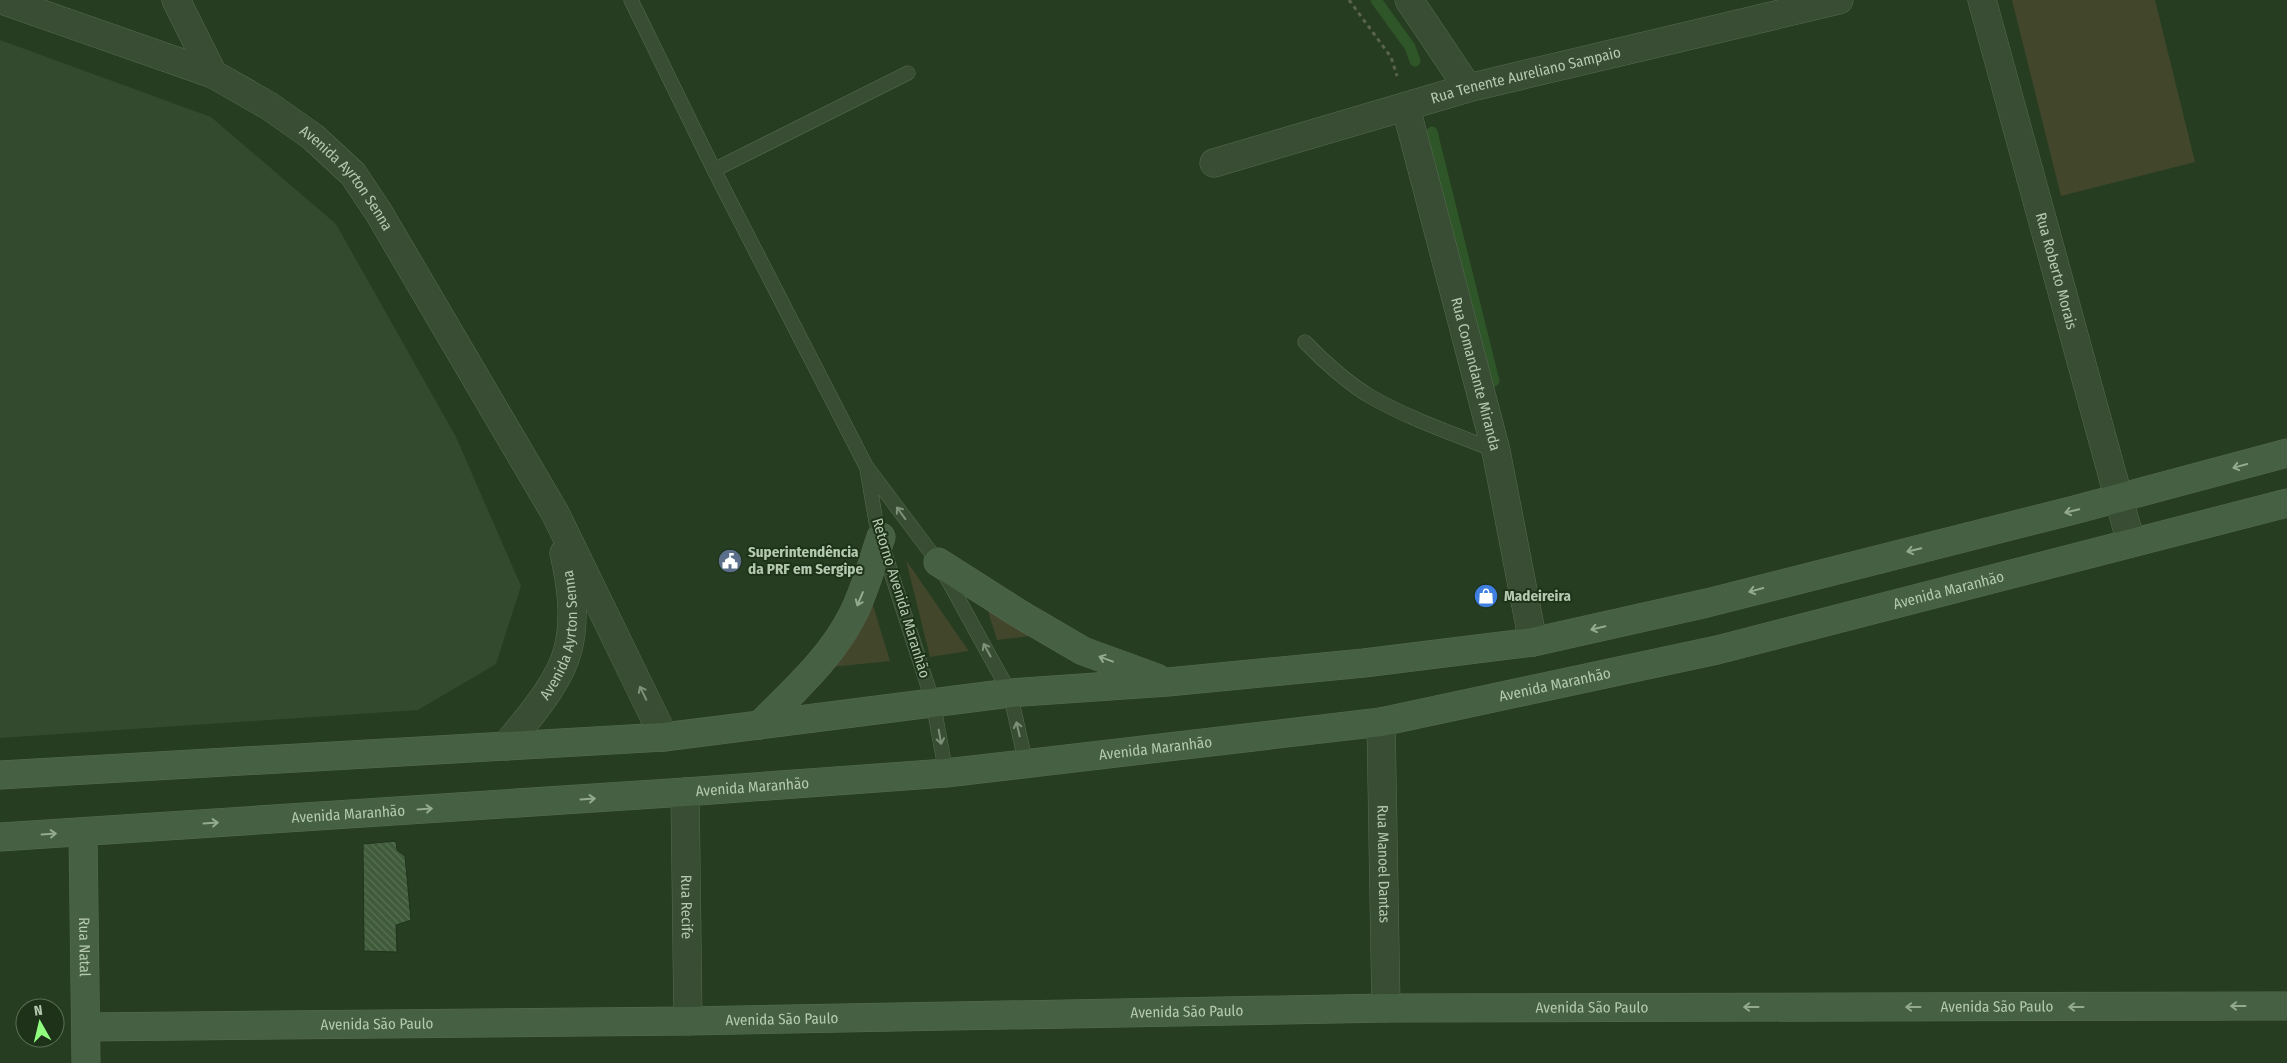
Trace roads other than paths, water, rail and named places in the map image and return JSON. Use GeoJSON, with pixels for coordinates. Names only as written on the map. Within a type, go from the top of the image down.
{"type":"FeatureCollection","features":[{"type":"Feature","properties":{"kind":"main road"},"geometry":{"type":"LineString","coordinates":[[0,775],[664,737],[1010,693],[1168,682],[1364,663],[1533,642],[1707,603],[2119,498],[2287,453]]}},
{"type":"Feature","properties":{"kind":"main road","name":"Avenida Maranhão"},"geometry":{"type":"LineString","coordinates":[[0,837],[946,773],[1382,722],[1718,650],[2287,502]]}},
{"type":"Feature","properties":{"kind":"main road"},"geometry":{"type":"LineString","coordinates":[[760,725],[829,653],[844,630],[862,595],[881,536]]}},
{"type":"Feature","properties":{"kind":"main road"},"geometry":{"type":"LineString","coordinates":[[938,562],[1018,613],[1083,651],[1168,682]]}},
{"type":"Feature","properties":{"kind":"main road","name":"Rua Natal"},"geometry":{"type":"LineString","coordinates":[[83,832],[86,1063]]}},
{"type":"Feature","properties":{"kind":"main road","name":"Avenida São Paulo"},"geometry":{"type":"LineString","coordinates":[[86,1027],[688,1021],[1386,1008],[2287,1006]]}},
{"type":"Feature","properties":{"kind":"street","name":"Avenida Ayrton Senna"},"geometry":{"type":"LineString","coordinates":[[2,0],[213,74],[269,106],[313,137],[352,174],[384,222],[555,513],[664,737]]}},
{"type":"Feature","properties":{"kind":"street"},"geometry":{"type":"LineString","coordinates":[[176,0],[213,74]]}},
{"type":"Feature","properties":{"kind":"street"},"geometry":{"type":"LineString","coordinates":[[1409,0],[1468,88]]}},
{"type":"Feature","properties":{"kind":"street","name":"Rua Tenente Aureliano Sampaio"},"geometry":{"type":"LineString","coordinates":[[1214,163],[1406,108],[1468,88],[1839,0]]}},
{"type":"Feature","properties":{"kind":"street","name":"Rua Roberto Morais"},"geometry":{"type":"LineString","coordinates":[[1982,0],[2131,543]]}},
{"type":"Feature","properties":{"kind":"street","name":"Rua Comandante Miranda"},"geometry":{"type":"LineString","coordinates":[[1406,108],[1496,451],[1533,642]]}},
{"type":"Feature","properties":{"kind":"street","name":"Avenida Ayrton Senna"},"geometry":{"type":"LineString","coordinates":[[506,746],[542,700],[568,650],[572,626],[570,582],[555,513]]}},
{"type":"Feature","properties":{"kind":"street","name":"Rua Manoel Dantas"},"geometry":{"type":"LineString","coordinates":[[1382,722],[1386,1008]]}},
{"type":"Feature","properties":{"kind":"street","name":"Rua Recife"},"geometry":{"type":"LineString","coordinates":[[685,792],[688,1021]]}},
{"type":"Feature","properties":{"kind":"lane"},"geometry":{"type":"LineString","coordinates":[[631,0],[714,170],[866,466]]}},
{"type":"Feature","properties":{"kind":"lane"},"geometry":{"type":"LineString","coordinates":[[714,170],[908,73]]}},
{"type":"Feature","properties":{"kind":"lane"},"geometry":{"type":"LineString","coordinates":[[1305,342],[1317,355],[1371,397],[1411,417],[1496,451]]}},
{"type":"Feature","properties":{"kind":"lane","name":"Retorno Avenida Maranhão"},"geometry":{"type":"LineString","coordinates":[[866,466],[881,536],[933,702],[946,773]]}},
{"type":"Feature","properties":{"kind":"lane","name":"Retorno Avenida Maranhão"},"geometry":{"type":"LineString","coordinates":[[866,466],[938,562],[1010,693],[1026,764]]}},
{"type":"Feature","properties":{"kind":"waterway"},"geometry":{"type":"LineString","coordinates":[[1376,0],[1410,47],[1415,61]]}},
{"type":"Feature","properties":{"kind":"waterway"},"geometry":{"type":"LineString","coordinates":[[1432,132],[1494,381]]}},
{"type":"Feature","properties":{"kind":"place","name":"Superintendência da PRF em Sergipe"},"geometry":{"type":"Point","coordinates":[730,561]}},
{"type":"Feature","properties":{"kind":"place","name":"Madeireira"},"geometry":{"type":"Point","coordinates":[1486,596]}}]}
